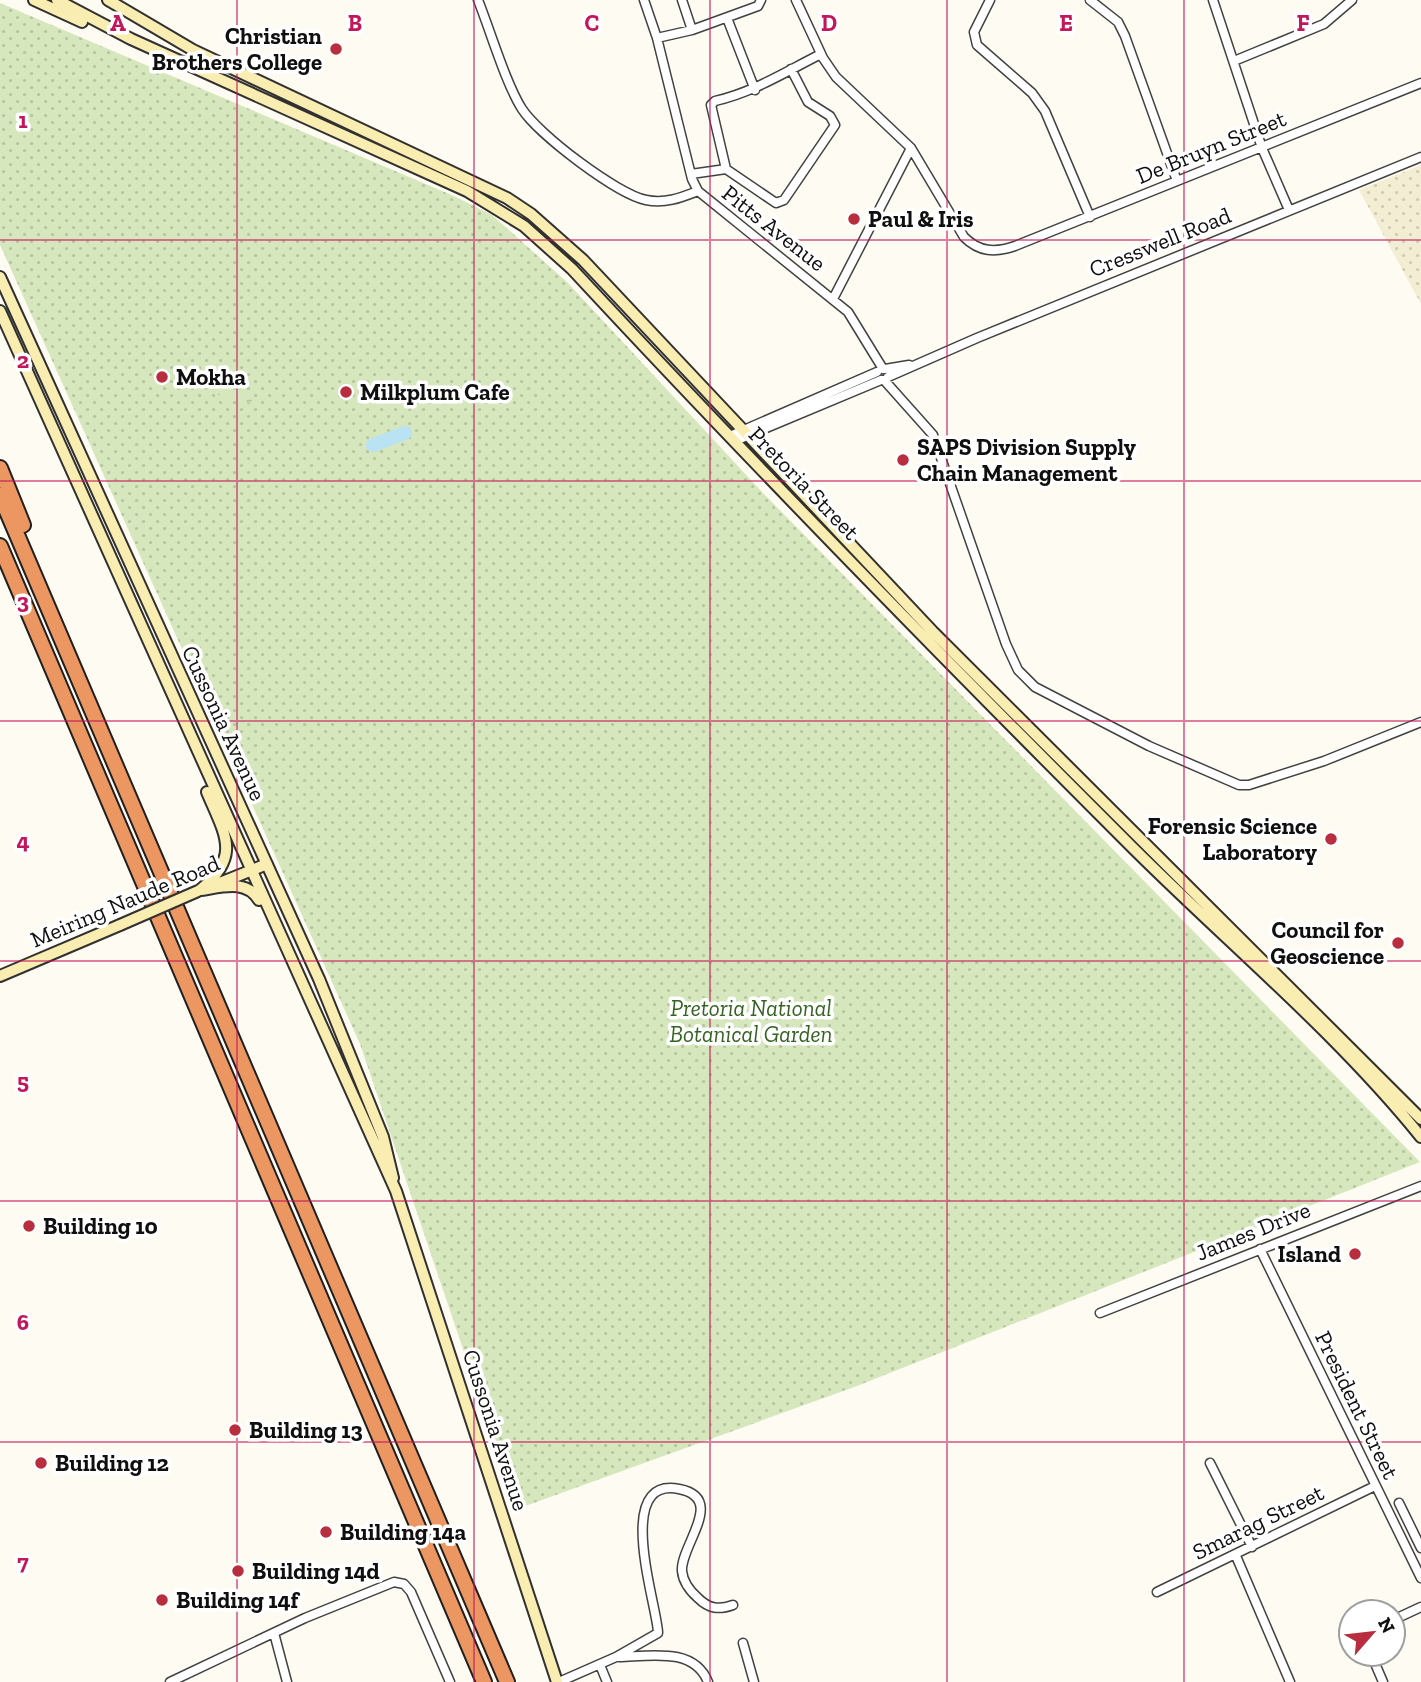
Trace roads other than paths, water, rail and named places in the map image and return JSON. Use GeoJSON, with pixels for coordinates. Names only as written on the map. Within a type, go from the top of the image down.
{"type":"FeatureCollection","features":[{"type":"Feature","properties":{"kind":"highway"},"geometry":{"type":"LineString","coordinates":[[0,468],[166,873],[188,939]]}},
{"type":"Feature","properties":{"kind":"highway"},"geometry":{"type":"LineString","coordinates":[[0,495],[508,1682]]}},
{"type":"Feature","properties":{"kind":"highway"},"geometry":{"type":"LineString","coordinates":[[0,546],[484,1682]]}},
{"type":"Feature","properties":{"kind":"highway"},"geometry":{"type":"LineString","coordinates":[[0,555],[38,635]]}},
{"type":"Feature","properties":{"kind":"main road"},"geometry":{"type":"LineString","coordinates":[[34,0],[105,31],[131,39]]}},
{"type":"Feature","properties":{"kind":"main road","name":"Pretoria Street"},"geometry":{"type":"LineString","coordinates":[[57,0],[131,39],[394,156],[496,207],[524,226],[572,269],[732,439],[1125,840],[1324,1032],[1421,1137]]}},
{"type":"Feature","properties":{"kind":"main road","name":"Pretoria Street"},"geometry":{"type":"LineString","coordinates":[[108,0],[193,50],[471,180],[531,214],[583,260],[933,632],[1421,1119]]}},
{"type":"Feature","properties":{"kind":"main road","name":"Cussonia Avenue"},"geometry":{"type":"LineString","coordinates":[[0,277],[267,864],[362,1083],[386,1147],[396,1191],[558,1682]]}},
{"type":"Feature","properties":{"kind":"main road","name":"Cussonia Avenue"},"geometry":{"type":"LineString","coordinates":[[0,311],[250,872],[396,1191]]}},
{"type":"Feature","properties":{"kind":"main road"},"geometry":{"type":"LineString","coordinates":[[199,890],[220,872],[227,850],[204,782],[203,765]]}},
{"type":"Feature","properties":{"kind":"main road","name":"Meiring Naude Road"},"geometry":{"type":"LineString","coordinates":[[0,976],[199,890],[267,864]]}},
{"type":"Feature","properties":{"kind":"main road"},"geometry":{"type":"LineString","coordinates":[[199,890],[235,885],[248,888],[275,927]]}},
{"type":"Feature","properties":{"kind":"street"},"geometry":{"type":"LineString","coordinates":[[478,0],[521,108],[557,142],[607,181],[643,200],[672,201],[698,191]]}},
{"type":"Feature","properties":{"kind":"street","name":"Pitts Avenue"},"geometry":{"type":"LineString","coordinates":[[644,0],[657,38],[691,174],[698,191],[833,299],[855,320],[874,351],[882,374]]}},
{"type":"Feature","properties":{"kind":"street"},"geometry":{"type":"LineString","coordinates":[[682,0],[692,30]]}},
{"type":"Feature","properties":{"kind":"street"},"geometry":{"type":"LineString","coordinates":[[657,38],[727,18],[758,6],[761,0]]}},
{"type":"Feature","properties":{"kind":"street","name":"De Bruyn Street"},"geometry":{"type":"LineString","coordinates":[[796,0],[821,54],[836,77],[911,148],[958,230],[969,242],[990,251],[1015,246],[1090,217],[1421,83]]}},
{"type":"Feature","properties":{"kind":"street"},"geometry":{"type":"LineString","coordinates":[[990,0],[974,32],[977,45],[1041,104],[1090,217]]}},
{"type":"Feature","properties":{"kind":"street"},"geometry":{"type":"LineString","coordinates":[[1090,0],[1111,15],[1122,29],[1177,181]]}},
{"type":"Feature","properties":{"kind":"street"},"geometry":{"type":"LineString","coordinates":[[1213,0],[1262,148],[1289,210]]}},
{"type":"Feature","properties":{"kind":"street"},"geometry":{"type":"LineString","coordinates":[[1234,61],[1324,24],[1352,0]]}},
{"type":"Feature","properties":{"kind":"street"},"geometry":{"type":"LineString","coordinates":[[727,18],[755,90]]}},
{"type":"Feature","properties":{"kind":"street"},"geometry":{"type":"LineString","coordinates":[[726,169],[711,105],[715,101],[755,90],[821,54]]}},
{"type":"Feature","properties":{"kind":"street"},"geometry":{"type":"LineString","coordinates":[[691,174],[726,169],[776,203],[782,203],[808,162],[832,133],[835,121],[808,102],[791,69]]}},
{"type":"Feature","properties":{"kind":"street"},"geometry":{"type":"LineString","coordinates":[[833,299],[911,148]]}},
{"type":"Feature","properties":{"kind":"street","name":"Cresswell Road"},"geometry":{"type":"LineString","coordinates":[[732,439],[882,374],[915,364],[1421,157]]}},
{"type":"Feature","properties":{"kind":"street"},"geometry":{"type":"LineString","coordinates":[[882,374],[933,435],[1006,644],[1027,682],[1149,746],[1239,785],[1250,785],[1324,761],[1421,722]]}},
{"type":"Feature","properties":{"kind":"street","name":"James Drive"},"geometry":{"type":"LineString","coordinates":[[1100,1313],[1421,1186]]}},
{"type":"Feature","properties":{"kind":"street","name":"President Street"},"geometry":{"type":"LineString","coordinates":[[1260,1249],[1421,1578]]}},
{"type":"Feature","properties":{"kind":"street"},"geometry":{"type":"LineString","coordinates":[[1210,1462],[1252,1547]]}},
{"type":"Feature","properties":{"kind":"street","name":"Smarag Street"},"geometry":{"type":"LineString","coordinates":[[1157,1592],[1236,1556],[1375,1486]]}},
{"type":"Feature","properties":{"kind":"street"},"geometry":{"type":"LineString","coordinates":[[558,1682],[579,1678],[658,1633],[642,1530],[647,1508],[653,1497],[663,1491],[684,1490],[696,1498],[701,1507],[696,1529],[683,1560],[686,1584],[709,1606],[719,1609],[733,1605]]}},
{"type":"Feature","properties":{"kind":"street"},"geometry":{"type":"LineString","coordinates":[[1399,1503],[1419,1537],[1421,1548]]}},
{"type":"Feature","properties":{"kind":"street"},"geometry":{"type":"LineString","coordinates":[[1405,1546],[1419,1537]]}},
{"type":"Feature","properties":{"kind":"street"},"geometry":{"type":"LineString","coordinates":[[1236,1556],[1286,1681]]}},
{"type":"Feature","properties":{"kind":"street"},"geometry":{"type":"LineString","coordinates":[[170,1682],[369,1591],[398,1582],[411,1592],[450,1682]]}},
{"type":"Feature","properties":{"kind":"street"},"geometry":{"type":"LineString","coordinates":[[274,1633],[287,1682]]}},
{"type":"Feature","properties":{"kind":"street"},"geometry":{"type":"LineString","coordinates":[[743,1643],[754,1682]]}},
{"type":"Feature","properties":{"kind":"street"},"geometry":{"type":"LineString","coordinates":[[616,1657],[683,1657],[696,1662],[708,1682]]}},
{"type":"Feature","properties":{"kind":"street"},"geometry":{"type":"LineString","coordinates":[[600,1665],[607,1682]]}},
{"type":"Feature","properties":{"kind":"waterway"},"geometry":{"type":"LineString","coordinates":[[373,445],[405,433]]}},
{"type":"Feature","properties":{"kind":"place","name":"Christian Brothers College"},"geometry":{"type":"Point","coordinates":[336,49]}},
{"type":"Feature","properties":{"kind":"place","name":"Paul & Iris"},"geometry":{"type":"Point","coordinates":[854,219]}},
{"type":"Feature","properties":{"kind":"place","name":"Mokha"},"geometry":{"type":"Point","coordinates":[162,377]}},
{"type":"Feature","properties":{"kind":"place","name":"Milkplum Cafe"},"geometry":{"type":"Point","coordinates":[346,392]}},
{"type":"Feature","properties":{"kind":"place","name":"SAPS Division Supply Chain Management"},"geometry":{"type":"Point","coordinates":[903,460]}},
{"type":"Feature","properties":{"kind":"place","name":"Forensic Science Laboratory"},"geometry":{"type":"Point","coordinates":[1331,839]}},
{"type":"Feature","properties":{"kind":"place","name":"Council for Geoscience"},"geometry":{"type":"Point","coordinates":[1398,943]}},
{"type":"Feature","properties":{"kind":"place","name":"Building 10"},"geometry":{"type":"Point","coordinates":[29,1226]}},
{"type":"Feature","properties":{"kind":"place","name":"Island"},"geometry":{"type":"Point","coordinates":[1355,1254]}},
{"type":"Feature","properties":{"kind":"place","name":"Building 13"},"geometry":{"type":"Point","coordinates":[235,1430]}},
{"type":"Feature","properties":{"kind":"place","name":"Building 12"},"geometry":{"type":"Point","coordinates":[41,1463]}},
{"type":"Feature","properties":{"kind":"place","name":"Building 14a"},"geometry":{"type":"Point","coordinates":[326,1532]}},
{"type":"Feature","properties":{"kind":"place","name":"Building 14d"},"geometry":{"type":"Point","coordinates":[238,1571]}},
{"type":"Feature","properties":{"kind":"place","name":"Building 14f"},"geometry":{"type":"Point","coordinates":[162,1600]}},
{"type":"Feature","properties":{"kind":"park label","name":"Pretoria National Botanical Garden"},"geometry":{"type":"Point","coordinates":[751,1021]}}]}
